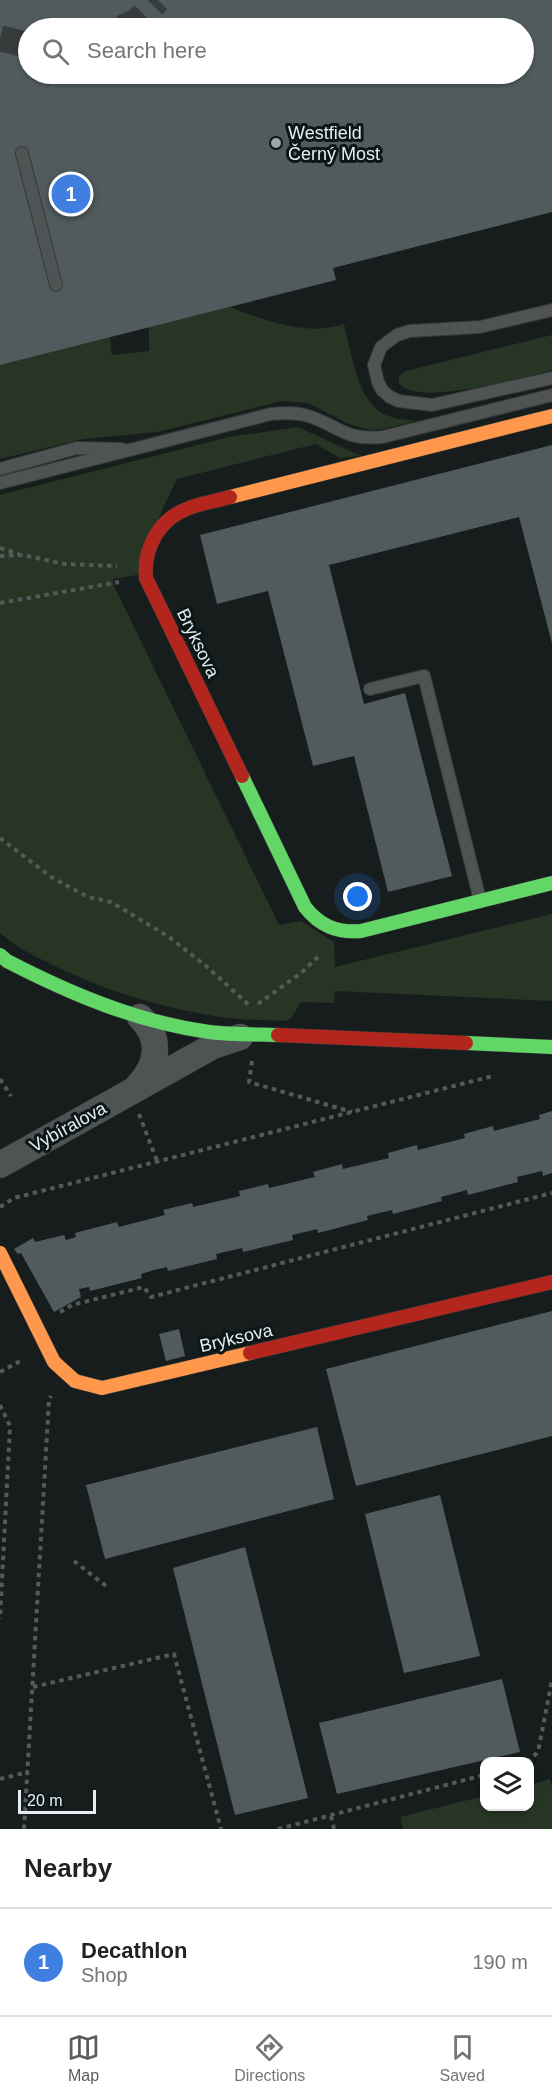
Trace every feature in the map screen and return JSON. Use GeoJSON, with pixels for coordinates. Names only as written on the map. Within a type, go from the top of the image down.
{"type":"FeatureCollection","features":[{"type":"Feature","properties":{"kind":"street"},"geometry":{"type":"LineString","coordinates":[[146,578],[144,567],[146,553],[160,527],[179,511],[552,416]]}},
{"type":"Feature","properties":{"kind":"street","name":"Bryksova"},"geometry":{"type":"LineString","coordinates":[[146,578],[305,907],[318,923],[351,932],[552,882]]}},
{"type":"Feature","properties":{"kind":"street"},"geometry":{"type":"LineString","coordinates":[[2,960],[57,987],[99,1004],[140,1017],[210,1032],[552,1047]]}},
{"type":"Feature","properties":{"kind":"street"},"geometry":{"type":"LineString","coordinates":[[135,1089],[151,1070],[155,1050],[153,1036],[147,1024],[140,1017]]}},
{"type":"Feature","properties":{"kind":"street","name":"Vybíralova"},"geometry":{"type":"LineString","coordinates":[[0,1165],[213,1046],[228,1039],[251,1035]]}},
{"type":"Feature","properties":{"kind":"street","name":"Bryksova"},"geometry":{"type":"LineString","coordinates":[[0,1253],[54,1362],[75,1381],[102,1388],[552,1282]]}},
{"type":"Feature","properties":{"kind":"lane"},"geometry":{"type":"LineString","coordinates":[[22,153],[56,285]]}},
{"type":"Feature","properties":{"kind":"lane"},"geometry":{"type":"LineString","coordinates":[[552,309],[480,327],[422,330],[398,335],[381,347],[374,365],[378,382],[382,390],[390,397],[399,401],[432,405],[552,378]]}},
{"type":"Feature","properties":{"kind":"lane"},"geometry":{"type":"LineString","coordinates":[[0,483],[271,414],[291,412],[307,415],[347,435],[366,439],[383,437],[552,395]]}},
{"type":"Feature","properties":{"kind":"lane"},"geometry":{"type":"LineString","coordinates":[[0,469],[77,448],[120,449],[148,446]]}},
{"type":"Feature","properties":{"kind":"lane"},"geometry":{"type":"LineString","coordinates":[[370,689],[424,676],[480,901]]}},
{"type":"Feature","properties":{"kind":"path"},"geometry":{"type":"LineString","coordinates":[[0,548],[64,564],[122,566]]}},
{"type":"Feature","properties":{"kind":"path"},"geometry":{"type":"LineString","coordinates":[[0,556],[23,555]]}},
{"type":"Feature","properties":{"kind":"path"},"geometry":{"type":"LineString","coordinates":[[0,603],[146,578]]}},
{"type":"Feature","properties":{"kind":"path"},"geometry":{"type":"LineString","coordinates":[[0,838],[51,877],[88,897],[111,902],[169,937],[252,1007],[257,1022],[251,1035],[249,1082],[352,1112]]}},
{"type":"Feature","properties":{"kind":"path"},"geometry":{"type":"LineString","coordinates":[[264,1000],[316,959]]}},
{"type":"Feature","properties":{"kind":"path"},"geometry":{"type":"LineString","coordinates":[[0,1207],[15,1198],[496,1075]]}},
{"type":"Feature","properties":{"kind":"path"},"geometry":{"type":"LineString","coordinates":[[0,1079],[11,1096]]}},
{"type":"Feature","properties":{"kind":"path"},"geometry":{"type":"LineString","coordinates":[[36,1325],[72,1305],[144,1287],[151,1297],[552,1193]]}},
{"type":"Feature","properties":{"kind":"path"},"geometry":{"type":"LineString","coordinates":[[0,1372],[30,1356]]}},
{"type":"Feature","properties":{"kind":"path"},"geometry":{"type":"LineString","coordinates":[[24,1829],[49,1400],[64,1370]]}},
{"type":"Feature","properties":{"kind":"path"},"geometry":{"type":"LineString","coordinates":[[0,1405],[10,1426],[0,1619]]}},
{"type":"Feature","properties":{"kind":"path"},"geometry":{"type":"LineString","coordinates":[[74,1561],[106,1586]]}},
{"type":"Feature","properties":{"kind":"path"},"geometry":{"type":"LineString","coordinates":[[33,1687],[174,1654],[221,1829]]}},
{"type":"Feature","properties":{"kind":"path"},"geometry":{"type":"LineString","coordinates":[[532,1757],[538,1752],[552,1680]]}},
{"type":"Feature","properties":{"kind":"path"},"geometry":{"type":"LineString","coordinates":[[0,1779],[28,1772]]}},
{"type":"Feature","properties":{"kind":"path"},"geometry":{"type":"LineString","coordinates":[[279,1829],[480,1776]]}},
{"type":"Feature","properties":{"kind":"path"},"geometry":{"type":"LineString","coordinates":[[331,1816],[334,1829]]}},
{"type":"Feature","properties":{"kind":"green space"},"geometry":{"type":"Polygon","coordinates":[[[229,307],[271,322],[300,328],[329,328],[344,324],[356,374],[367,398],[384,414],[416,421],[370,430],[349,424],[308,403],[282,401],[158,432],[83,439],[0,459],[0,365],[110,337],[112,355],[149,351],[149,327],[229,307]]]}},
{"type":"Feature","properties":{"kind":"green space"},"geometry":{"type":"Polygon","coordinates":[[[552,335],[552,370],[496,384],[448,392],[410,390],[399,383],[399,376],[406,371],[552,335]]]}},
{"type":"Feature","properties":{"kind":"green space"},"geometry":{"type":"Polygon","coordinates":[[[298,427],[361,456],[340,458],[316,444],[177,479],[137,575],[113,579],[114,586],[279,925],[301,921],[334,942],[335,967],[552,914],[552,1001],[335,991],[334,1003],[301,1002],[287,1021],[227,1018],[161,1005],[96,984],[33,955],[0,933],[0,495],[229,437],[298,427]]]}},
{"type":"Feature","properties":{"kind":"green space"},"geometry":{"type":"Polygon","coordinates":[[[550,1779],[552,1829],[403,1829],[400,1817],[480,1797],[480,1811],[534,1811],[534,1784],[550,1779]]]}},
{"type":"Feature","properties":{"kind":"building","name":"Westfield Černý Most"},"geometry":{"type":"Polygon","coordinates":[[[0,0],[552,0],[552,212],[333,268],[336,280],[0,365],[0,0]]]}},
{"type":"Feature","properties":{"kind":"building"},"geometry":{"type":"Polygon","coordinates":[[[552,445],[552,643],[519,517],[329,565],[364,704],[405,693],[452,876],[388,892],[354,756],[313,766],[268,591],[217,604],[200,535],[552,445]]]}},
{"type":"Feature","properties":{"kind":"building"},"geometry":{"type":"Polygon","coordinates":[[[552,1111],[552,1173],[543,1176],[542,1171],[517,1177],[518,1182],[468,1195],[467,1190],[441,1197],[442,1201],[393,1214],[392,1210],[367,1216],[368,1220],[318,1233],[317,1229],[292,1235],[293,1240],[243,1252],[242,1248],[216,1254],[217,1259],[168,1271],[167,1267],[154,1270],[141,1274],[142,1278],[90,1291],[89,1287],[79,1289],[81,1297],[54,1312],[21,1253],[18,1254],[14,1249],[33,1238],[35,1242],[64,1235],[66,1240],[76,1237],[75,1233],[117,1222],[119,1227],[165,1215],[163,1210],[192,1203],[193,1207],[240,1196],[239,1191],[268,1184],[269,1188],[315,1177],[313,1172],[342,1164],[343,1169],[389,1158],[388,1153],[417,1145],[418,1150],[465,1138],[464,1134],[493,1126],[494,1131],[540,1119],[539,1115],[552,1111]]]}},
{"type":"Feature","properties":{"kind":"building"},"geometry":{"type":"Polygon","coordinates":[[[552,1311],[552,1436],[356,1486],[326,1369],[552,1311]]]}},
{"type":"Feature","properties":{"kind":"building"},"geometry":{"type":"Polygon","coordinates":[[[179,1329],[185,1356],[166,1361],[159,1334],[179,1329]]]}},
{"type":"Feature","properties":{"kind":"building"},"geometry":{"type":"Polygon","coordinates":[[[317,1427],[334,1499],[105,1559],[86,1485],[317,1427]]]}},
{"type":"Feature","properties":{"kind":"building"},"geometry":{"type":"Polygon","coordinates":[[[440,1495],[480,1656],[404,1673],[365,1514],[440,1495]]]}},
{"type":"Feature","properties":{"kind":"building"},"geometry":{"type":"Polygon","coordinates":[[[245,1547],[308,1798],[235,1815],[173,1568],[245,1547]]]}},
{"type":"Feature","properties":{"kind":"building"},"geometry":{"type":"Polygon","coordinates":[[[502,1679],[520,1752],[498,1757],[480,1757],[480,1761],[337,1794],[319,1723],[502,1679]]]}},
{"type":"Feature","properties":{"kind":"tunnel"},"geometry":{"type":"LineString","coordinates":[[140,18],[158,0]]}},
{"type":"Feature","properties":{"kind":"tunnel"},"geometry":{"type":"LineString","coordinates":[[0,38],[18,42]]}},
{"type":"Feature","properties":{"kind":"traffic: fast"},"geometry":{"type":"LineString","coordinates":[[242,776],[305,907],[317,919],[330,927],[344,931],[361,931],[552,883]]}},
{"type":"Feature","properties":{"kind":"traffic: fast"},"geometry":{"type":"LineString","coordinates":[[0,955],[7,961],[55,985],[130,1014],[209,1032],[278,1035]]}},
{"type":"Feature","properties":{"kind":"traffic: fast"},"geometry":{"type":"LineString","coordinates":[[466,1043],[552,1047]]}},
{"type":"Feature","properties":{"kind":"traffic: slow"},"geometry":{"type":"LineString","coordinates":[[230,497],[552,416]]}},
{"type":"Feature","properties":{"kind":"traffic: slow"},"geometry":{"type":"LineString","coordinates":[[0,1253],[54,1362],[75,1381],[102,1388],[250,1353]]}},
{"type":"Feature","properties":{"kind":"traffic: jam"},"geometry":{"type":"LineString","coordinates":[[230,497],[189,508],[170,519],[151,545],[147,556],[146,578],[242,776]]}},
{"type":"Feature","properties":{"kind":"traffic: jam"},"geometry":{"type":"LineString","coordinates":[[278,1035],[466,1043]]}},
{"type":"Feature","properties":{"kind":"traffic: jam"},"geometry":{"type":"LineString","coordinates":[[250,1353],[552,1282]]}},
{"type":"Feature","properties":{"kind":"place","name":"Westfield Černý Most"},"geometry":{"type":"Point","coordinates":[276,143]}},
{"type":"Feature","properties":{"kind":"place","name":"Decathlon"},"geometry":{"type":"Point","coordinates":[71,194]}}]}
